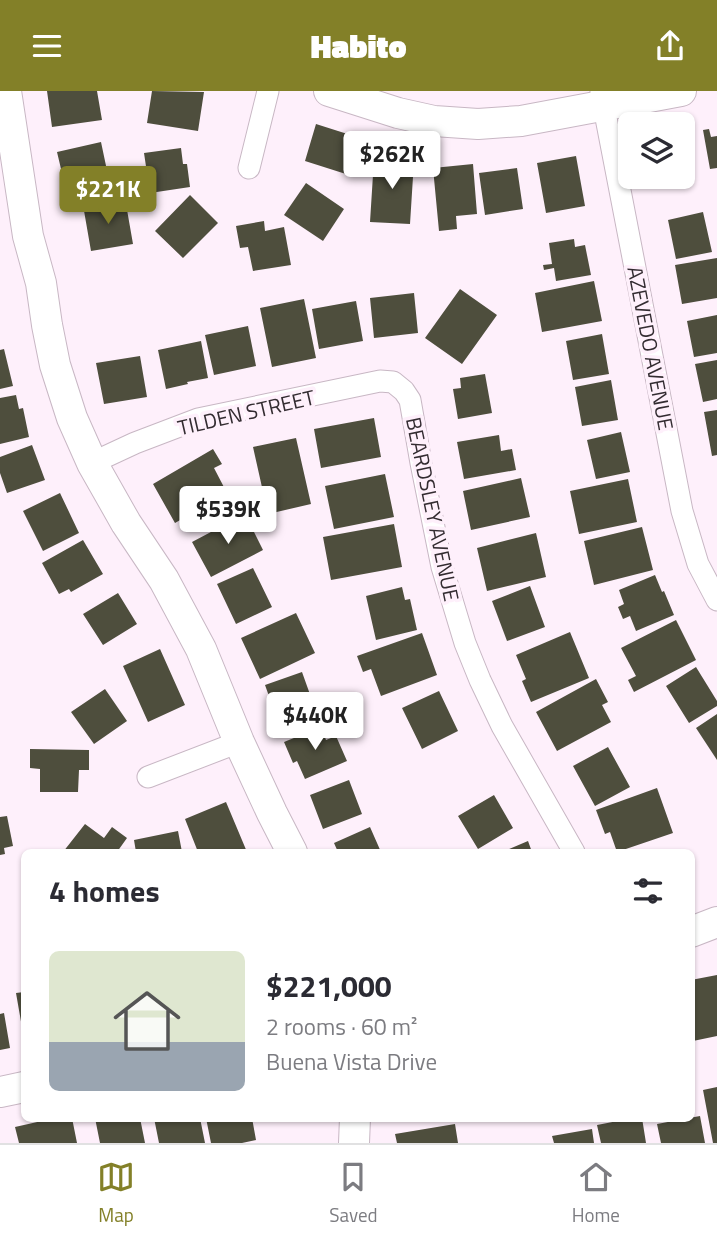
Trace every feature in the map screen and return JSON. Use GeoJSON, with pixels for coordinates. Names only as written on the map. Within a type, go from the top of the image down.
{"type":"FeatureCollection","features":[{"type":"Feature","properties":{"kind":"street"},"geometry":{"type":"LineString","coordinates":[[6,91],[28,236],[41,283],[55,365],[72,418],[92,463],[126,523],[164,580],[201,649],[239,742],[290,849]]}},
{"type":"Feature","properties":{"kind":"street"},"geometry":{"type":"LineString","coordinates":[[249,168],[268,91]]}},
{"type":"Feature","properties":{"kind":"street"},"geometry":{"type":"LineString","coordinates":[[329,91],[398,113],[434,121],[478,124],[521,121],[602,99],[681,91]]}},
{"type":"Feature","properties":{"kind":"street","name":"AZEVEDO AVENUE"},"geometry":{"type":"LineString","coordinates":[[602,99],[682,511],[698,564],[717,600]]}},
{"type":"Feature","properties":{"kind":"street","name":"TILDEN STREET"},"geometry":{"type":"LineString","coordinates":[[92,463],[198,419],[380,381],[393,382],[404,391]]}},
{"type":"Feature","properties":{"kind":"street","name":"BEARDSLEY AVENUE"},"geometry":{"type":"LineString","coordinates":[[404,391],[410,400],[442,567],[465,643],[502,726],[572,849]]}},
{"type":"Feature","properties":{"kind":"street"},"geometry":{"type":"LineString","coordinates":[[148,777],[239,742]]}},
{"type":"Feature","properties":{"kind":"street"},"geometry":{"type":"LineString","coordinates":[[695,930],[717,922]]}},
{"type":"Feature","properties":{"kind":"street"},"geometry":{"type":"LineString","coordinates":[[0,1092],[21,1088]]}},
{"type":"Feature","properties":{"kind":"street"},"geometry":{"type":"LineString","coordinates":[[355,1122],[355,1143]]}},
{"type":"Feature","properties":{"kind":"building"},"geometry":{"type":"Polygon","coordinates":[[[47,91],[97,91],[102,120],[52,127],[47,91]]]}},
{"type":"Feature","properties":{"kind":"building"},"geometry":{"type":"Polygon","coordinates":[[[152,91],[204,92],[198,131],[147,123],[152,91]]]}},
{"type":"Feature","properties":{"kind":"building"},"geometry":{"type":"Polygon","coordinates":[[[316,124],[360,138],[349,175],[305,161],[316,124]]]}},
{"type":"Feature","properties":{"kind":"building"},"geometry":{"type":"Polygon","coordinates":[[[709,129],[711,137],[717,136],[717,168],[710,169],[703,130],[709,129]]]}},
{"type":"Feature","properties":{"kind":"building"},"geometry":{"type":"Polygon","coordinates":[[[101,142],[109,180],[66,190],[57,152],[101,142]]]}},
{"type":"Feature","properties":{"kind":"building"},"geometry":{"type":"Polygon","coordinates":[[[181,148],[183,164],[187,164],[190,187],[150,193],[144,153],[181,148]]]}},
{"type":"Feature","properties":{"kind":"building"},"geometry":{"type":"Polygon","coordinates":[[[576,156],[585,206],[546,213],[537,163],[576,156]]]}},
{"type":"Feature","properties":{"kind":"building"},"geometry":{"type":"Polygon","coordinates":[[[374,159],[414,161],[410,224],[370,222],[374,159]]]}},
{"type":"Feature","properties":{"kind":"building"},"geometry":{"type":"Polygon","coordinates":[[[473,164],[477,214],[456,216],[457,229],[439,231],[433,168],[473,164]]]}},
{"type":"Feature","properties":{"kind":"building"},"geometry":{"type":"Polygon","coordinates":[[[517,168],[523,209],[485,215],[479,173],[517,168]]]}},
{"type":"Feature","properties":{"kind":"building"},"geometry":{"type":"Polygon","coordinates":[[[306,183],[344,209],[323,241],[284,215],[306,183]]]}},
{"type":"Feature","properties":{"kind":"building"},"geometry":{"type":"Polygon","coordinates":[[[190,195],[218,223],[183,258],[155,231],[190,195]]]}},
{"type":"Feature","properties":{"kind":"building"},"geometry":{"type":"Polygon","coordinates":[[[101,202],[102,209],[126,204],[133,244],[91,251],[83,205],[101,202]]]}},
{"type":"Feature","properties":{"kind":"building"},"geometry":{"type":"Polygon","coordinates":[[[703,212],[712,252],[676,259],[668,220],[703,212]]]}},
{"type":"Feature","properties":{"kind":"building"},"geometry":{"type":"Polygon","coordinates":[[[264,221],[265,231],[284,227],[291,265],[253,271],[248,247],[240,248],[236,226],[264,221]]]}},
{"type":"Feature","properties":{"kind":"building"},"geometry":{"type":"Polygon","coordinates":[[[574,239],[575,247],[585,245],[591,275],[556,281],[554,268],[544,270],[543,265],[552,264],[549,243],[574,239]]]}},
{"type":"Feature","properties":{"kind":"building"},"geometry":{"type":"Polygon","coordinates":[[[717,258],[717,298],[682,304],[675,265],[717,258]]]}},
{"type":"Feature","properties":{"kind":"building"},"geometry":{"type":"Polygon","coordinates":[[[594,281],[602,321],[542,332],[535,293],[594,281]]]}},
{"type":"Feature","properties":{"kind":"building"},"geometry":{"type":"Polygon","coordinates":[[[460,289],[497,315],[462,364],[425,338],[460,289]]]}},
{"type":"Feature","properties":{"kind":"building"},"geometry":{"type":"Polygon","coordinates":[[[414,293],[418,333],[374,338],[370,298],[414,293]]]}},
{"type":"Feature","properties":{"kind":"building"},"geometry":{"type":"Polygon","coordinates":[[[304,299],[316,358],[272,367],[260,308],[304,299]]]}},
{"type":"Feature","properties":{"kind":"building"},"geometry":{"type":"Polygon","coordinates":[[[356,301],[363,341],[319,349],[312,309],[356,301]]]}},
{"type":"Feature","properties":{"kind":"building"},"geometry":{"type":"Polygon","coordinates":[[[717,315],[717,353],[694,357],[687,321],[717,315]]]}},
{"type":"Feature","properties":{"kind":"building"},"geometry":{"type":"Polygon","coordinates":[[[248,326],[256,366],[214,375],[205,335],[248,326]]]}},
{"type":"Feature","properties":{"kind":"building"},"geometry":{"type":"Polygon","coordinates":[[[602,334],[609,374],[573,380],[566,341],[602,334]]]}},
{"type":"Feature","properties":{"kind":"building"},"geometry":{"type":"Polygon","coordinates":[[[201,341],[208,378],[166,389],[158,350],[201,341]]]}},
{"type":"Feature","properties":{"kind":"building"},"geometry":{"type":"Polygon","coordinates":[[[4,349],[13,386],[0,389],[0,350],[4,349]]]}},
{"type":"Feature","properties":{"kind":"building"},"geometry":{"type":"Polygon","coordinates":[[[140,356],[147,397],[104,404],[96,363],[140,356]]]}},
{"type":"Feature","properties":{"kind":"building"},"geometry":{"type":"Polygon","coordinates":[[[717,360],[717,399],[703,402],[695,364],[717,360]]]}},
{"type":"Feature","properties":{"kind":"building"},"geometry":{"type":"Polygon","coordinates":[[[485,374],[492,413],[458,419],[453,389],[461,388],[460,378],[485,374]]]}},
{"type":"Feature","properties":{"kind":"building"},"geometry":{"type":"Polygon","coordinates":[[[611,380],[618,420],[582,426],[575,387],[611,380]]]}},
{"type":"Feature","properties":{"kind":"building"},"geometry":{"type":"Polygon","coordinates":[[[16,395],[19,409],[23,408],[29,437],[0,444],[0,398],[16,395]]]}},
{"type":"Feature","properties":{"kind":"building"},"geometry":{"type":"Polygon","coordinates":[[[717,410],[717,455],[712,456],[704,412],[717,410]]]}},
{"type":"Feature","properties":{"kind":"building"},"geometry":{"type":"Polygon","coordinates":[[[374,418],[381,457],[321,468],[314,429],[374,418]]]}},
{"type":"Feature","properties":{"kind":"building"},"geometry":{"type":"Polygon","coordinates":[[[621,432],[630,472],[596,479],[587,440],[621,432]]]}},
{"type":"Feature","properties":{"kind":"building"},"geometry":{"type":"Polygon","coordinates":[[[499,435],[501,451],[512,449],[516,470],[464,479],[457,442],[499,435]]]}},
{"type":"Feature","properties":{"kind":"building"},"geometry":{"type":"Polygon","coordinates":[[[296,438],[311,504],[268,514],[253,447],[296,438]]]}},
{"type":"Feature","properties":{"kind":"building"},"geometry":{"type":"Polygon","coordinates":[[[32,445],[45,480],[7,493],[0,473],[0,457],[32,445]]]}},
{"type":"Feature","properties":{"kind":"building"},"geometry":{"type":"Polygon","coordinates":[[[213,449],[222,464],[214,468],[227,493],[175,523],[153,484],[213,449]]]}},
{"type":"Feature","properties":{"kind":"building"},"geometry":{"type":"Polygon","coordinates":[[[385,474],[394,517],[334,529],[325,486],[385,474]]]}},
{"type":"Feature","properties":{"kind":"building"},"geometry":{"type":"Polygon","coordinates":[[[521,478],[530,517],[471,530],[463,491],[521,478]]]}},
{"type":"Feature","properties":{"kind":"building"},"geometry":{"type":"Polygon","coordinates":[[[628,479],[637,522],[579,534],[570,491],[628,479]]]}},
{"type":"Feature","properties":{"kind":"building"},"geometry":{"type":"Polygon","coordinates":[[[60,493],[79,533],[43,551],[23,511],[60,493]]]}},
{"type":"Feature","properties":{"kind":"building"},"geometry":{"type":"Polygon","coordinates":[[[245,514],[263,550],[211,577],[192,542],[245,514]]]}},
{"type":"Feature","properties":{"kind":"building"},"geometry":{"type":"Polygon","coordinates":[[[394,524],[402,567],[331,580],[323,537],[394,524]]]}},
{"type":"Feature","properties":{"kind":"building"},"geometry":{"type":"Polygon","coordinates":[[[642,527],[653,570],[594,585],[584,541],[642,527]]]}},
{"type":"Feature","properties":{"kind":"building"},"geometry":{"type":"Polygon","coordinates":[[[536,533],[546,577],[487,591],[477,548],[536,533]]]}},
{"type":"Feature","properties":{"kind":"building"},"geometry":{"type":"Polygon","coordinates":[[[83,540],[103,574],[71,592],[69,589],[59,594],[42,563],[83,540]]]}},
{"type":"Feature","properties":{"kind":"building"},"geometry":{"type":"Polygon","coordinates":[[[253,568],[272,607],[236,624],[217,584],[253,568]]]}},
{"type":"Feature","properties":{"kind":"building"},"geometry":{"type":"Polygon","coordinates":[[[655,575],[674,615],[636,631],[630,616],[623,619],[618,607],[624,604],[619,590],[655,575]]]}},
{"type":"Feature","properties":{"kind":"building"},"geometry":{"type":"Polygon","coordinates":[[[530,586],[545,627],[507,641],[492,601],[530,586]]]}},
{"type":"Feature","properties":{"kind":"building"},"geometry":{"type":"Polygon","coordinates":[[[402,587],[405,600],[410,599],[417,630],[376,640],[366,596],[402,587]]]}},
{"type":"Feature","properties":{"kind":"building"},"geometry":{"type":"Polygon","coordinates":[[[118,593],[137,624],[103,645],[83,614],[118,593]]]}},
{"type":"Feature","properties":{"kind":"building"},"geometry":{"type":"Polygon","coordinates":[[[296,613],[315,653],[260,679],[241,638],[296,613]]]}},
{"type":"Feature","properties":{"kind":"building"},"geometry":{"type":"Polygon","coordinates":[[[676,620],[696,660],[634,692],[628,680],[636,676],[621,648],[676,620]]]}},
{"type":"Feature","properties":{"kind":"building"},"geometry":{"type":"Polygon","coordinates":[[[570,632],[589,678],[531,702],[522,681],[526,679],[516,655],[570,632]]]}},
{"type":"Feature","properties":{"kind":"building"},"geometry":{"type":"Polygon","coordinates":[[[422,633],[437,675],[381,696],[371,669],[363,672],[357,656],[422,633]]]}},
{"type":"Feature","properties":{"kind":"building"},"geometry":{"type":"Polygon","coordinates":[[[160,649],[185,705],[148,722],[123,666],[160,649]]]}},
{"type":"Feature","properties":{"kind":"building"},"geometry":{"type":"Polygon","coordinates":[[[696,667],[717,701],[717,706],[689,723],[666,686],[696,667]]]}},
{"type":"Feature","properties":{"kind":"building"},"geometry":{"type":"Polygon","coordinates":[[[302,672],[317,714],[280,727],[265,685],[302,672]]]}},
{"type":"Feature","properties":{"kind":"building"},"geometry":{"type":"Polygon","coordinates":[[[596,679],[608,702],[602,705],[611,722],[557,751],[536,712],[596,679]]]}},
{"type":"Feature","properties":{"kind":"building"},"geometry":{"type":"Polygon","coordinates":[[[105,689],[127,721],[94,744],[71,712],[105,689]]]}},
{"type":"Feature","properties":{"kind":"building"},"geometry":{"type":"Polygon","coordinates":[[[439,691],[458,731],[422,749],[402,708],[439,691]]]}},
{"type":"Feature","properties":{"kind":"building"},"geometry":{"type":"Polygon","coordinates":[[[717,714],[717,760],[696,728],[717,714]]]}},
{"type":"Feature","properties":{"kind":"building"},"geometry":{"type":"Polygon","coordinates":[[[321,727],[326,740],[336,736],[347,761],[305,779],[297,761],[293,763],[284,742],[321,727]]]}},
{"type":"Feature","properties":{"kind":"building"},"geometry":{"type":"Polygon","coordinates":[[[608,747],[630,787],[595,806],[573,766],[608,747]]]}},
{"type":"Feature","properties":{"kind":"building"},"geometry":{"type":"Polygon","coordinates":[[[30,749],[89,750],[89,770],[79,770],[78,792],[40,792],[40,769],[30,768],[30,749]]]}},
{"type":"Feature","properties":{"kind":"building"},"geometry":{"type":"Polygon","coordinates":[[[349,780],[362,814],[323,829],[310,795],[349,780]]]}},
{"type":"Feature","properties":{"kind":"building"},"geometry":{"type":"Polygon","coordinates":[[[657,788],[673,833],[626,849],[616,849],[610,832],[605,834],[596,810],[657,788]]]}},
{"type":"Feature","properties":{"kind":"building"},"geometry":{"type":"Polygon","coordinates":[[[494,795],[513,828],[478,849],[458,816],[494,795]]]}},
{"type":"Feature","properties":{"kind":"building"},"geometry":{"type":"Polygon","coordinates":[[[226,802],[246,849],[197,849],[185,819],[226,802]]]}},
{"type":"Feature","properties":{"kind":"building"},"geometry":{"type":"Polygon","coordinates":[[[7,816],[13,846],[4,848],[5,854],[0,855],[0,817],[7,816]]]}},
{"type":"Feature","properties":{"kind":"building"},"geometry":{"type":"Polygon","coordinates":[[[85,824],[104,838],[112,827],[127,838],[119,849],[65,849],[85,824]]]}},
{"type":"Feature","properties":{"kind":"building"},"geometry":{"type":"Polygon","coordinates":[[[370,827],[380,849],[337,849],[334,843],[370,827]]]}},
{"type":"Feature","properties":{"kind":"building"},"geometry":{"type":"Polygon","coordinates":[[[178,831],[181,849],[136,849],[134,840],[178,831]]]}},
{"type":"Feature","properties":{"kind":"building"},"geometry":{"type":"Polygon","coordinates":[[[528,841],[531,849],[509,849],[528,841]]]}},
{"type":"Feature","properties":{"kind":"building"},"geometry":{"type":"Polygon","coordinates":[[[717,975],[717,1036],[695,1041],[695,979],[717,975]]]}},
{"type":"Feature","properties":{"kind":"building"},"geometry":{"type":"Polygon","coordinates":[[[21,992],[21,1022],[16,993],[21,992]]]}},
{"type":"Feature","properties":{"kind":"building"},"geometry":{"type":"Polygon","coordinates":[[[4,1013],[10,1048],[0,1050],[0,1014],[4,1013]]]}},
{"type":"Feature","properties":{"kind":"building"},"geometry":{"type":"Polygon","coordinates":[[[717,1087],[717,1143],[713,1143],[703,1090],[717,1087]]]}},
{"type":"Feature","properties":{"kind":"building"},"geometry":{"type":"Polygon","coordinates":[[[700,1116],[705,1143],[661,1143],[657,1124],[695,1122],[695,1117],[700,1116]]]}},
{"type":"Feature","properties":{"kind":"building"},"geometry":{"type":"Polygon","coordinates":[[[37,1122],[73,1122],[77,1143],[19,1143],[15,1127],[37,1122]]]}},
{"type":"Feature","properties":{"kind":"building"},"geometry":{"type":"Polygon","coordinates":[[[96,1122],[141,1122],[145,1143],[100,1143],[96,1122]]]}},
{"type":"Feature","properties":{"kind":"building"},"geometry":{"type":"Polygon","coordinates":[[[155,1122],[201,1122],[205,1143],[159,1143],[155,1122]]]}},
{"type":"Feature","properties":{"kind":"building"},"geometry":{"type":"Polygon","coordinates":[[[207,1122],[253,1122],[256,1140],[211,1143],[207,1122]]]}},
{"type":"Feature","properties":{"kind":"building"},"geometry":{"type":"Polygon","coordinates":[[[643,1122],[646,1143],[601,1143],[597,1125],[643,1122]]]}},
{"type":"Feature","properties":{"kind":"building"},"geometry":{"type":"Polygon","coordinates":[[[455,1124],[458,1143],[397,1143],[395,1134],[455,1124]]]}},
{"type":"Feature","properties":{"kind":"building"},"geometry":{"type":"Polygon","coordinates":[[[592,1129],[594,1143],[554,1143],[552,1136],[592,1129]]]}}]}
